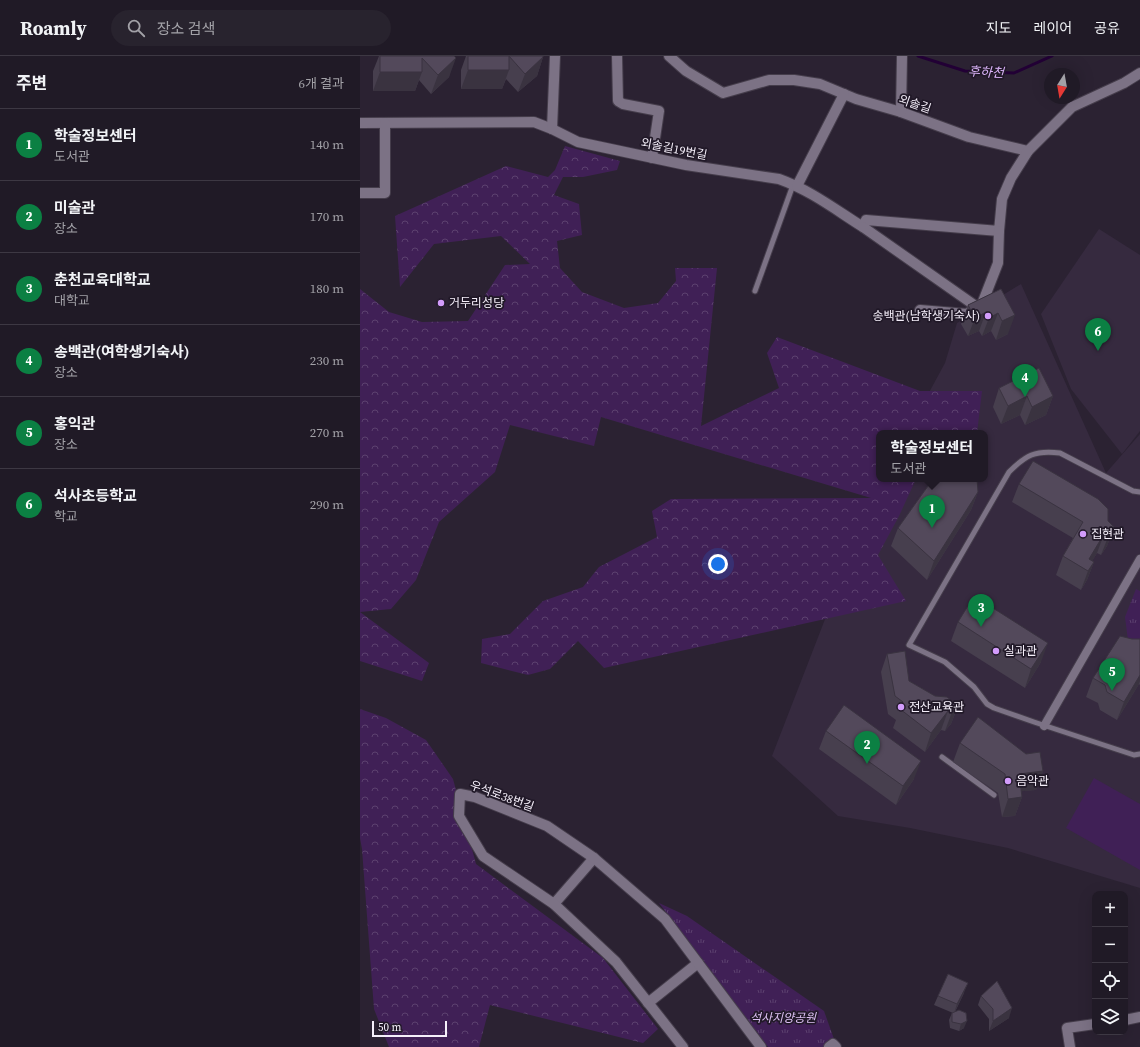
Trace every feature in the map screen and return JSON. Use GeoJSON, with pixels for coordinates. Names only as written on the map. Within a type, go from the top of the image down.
{"type":"FeatureCollection","features":[{"type":"Feature","properties":{"kind":"street"},"geometry":{"type":"LineString","coordinates":[[552,129],[555,56]]}},
{"type":"Feature","properties":{"kind":"street"},"geometry":{"type":"LineString","coordinates":[[618,56],[618,101],[623,104],[659,111],[652,158]]}},
{"type":"Feature","properties":{"kind":"street","name":"외솔길"},"geometry":{"type":"LineString","coordinates":[[669,56],[686,71],[723,93],[769,80],[794,80],[820,84],[856,99],[901,112],[969,137],[1028,151]]}},
{"type":"Feature","properties":{"kind":"street"},"geometry":{"type":"LineString","coordinates":[[901,112],[902,59]]}},
{"type":"Feature","properties":{"kind":"street"},"geometry":{"type":"LineString","coordinates":[[920,310],[967,314],[982,304],[998,263],[1002,199],[1010,178],[1028,151],[1072,107],[1124,83],[1140,73]]}},
{"type":"Feature","properties":{"kind":"street"},"geometry":{"type":"LineString","coordinates":[[795,185],[844,94]]}},
{"type":"Feature","properties":{"kind":"street","name":"외솔길19번길"},"geometry":{"type":"LineString","coordinates":[[360,123],[534,122],[578,142],[686,165],[779,179],[795,185],[816,197],[977,307]]}},
{"type":"Feature","properties":{"kind":"street"},"geometry":{"type":"LineString","coordinates":[[360,193],[385,193],[385,123]]}},
{"type":"Feature","properties":{"kind":"street"},"geometry":{"type":"LineString","coordinates":[[863,228],[866,220],[999,231]]}},
{"type":"Feature","properties":{"kind":"street"},"geometry":{"type":"LineString","coordinates":[[1044,726],[1140,559]]}},
{"type":"Feature","properties":{"kind":"street","name":"우석로38번길"},"geometry":{"type":"LineString","coordinates":[[683,1047],[616,962],[554,904],[483,856],[459,816],[460,794],[475,797],[547,826],[594,858],[665,919],[761,1047]]}},
{"type":"Feature","properties":{"kind":"street"},"geometry":{"type":"LineString","coordinates":[[554,904],[594,858]]}},
{"type":"Feature","properties":{"kind":"street"},"geometry":{"type":"LineString","coordinates":[[648,1002],[698,963]]}},
{"type":"Feature","properties":{"kind":"street"},"geometry":{"type":"LineString","coordinates":[[1128,1020],[1140,1018]]}},
{"type":"Feature","properties":{"kind":"street"},"geometry":{"type":"LineString","coordinates":[[1070,1047],[1067,1028],[1092,1024]]}},
{"type":"Feature","properties":{"kind":"street"},"geometry":{"type":"LineString","coordinates":[[829,1047],[833,1044],[836,1047]]}},
{"type":"Feature","properties":{"kind":"lane"},"geometry":{"type":"LineString","coordinates":[[755,291],[795,185]]}},
{"type":"Feature","properties":{"kind":"lane"},"geometry":{"type":"LineString","coordinates":[[1140,492],[1133,491],[1060,453],[1047,452],[1031,455],[1020,461],[1009,472],[909,645],[945,662],[974,687],[987,704],[994,708],[1134,755],[1140,754]]}},
{"type":"Feature","properties":{"kind":"lane"},"geometry":{"type":"LineString","coordinates":[[942,757],[994,795]]}},
{"type":"Feature","properties":{"kind":"shaded area"},"geometry":{"type":"Polygon","coordinates":[[[1099,229],[1140,255],[1140,431],[1122,454],[1071,389],[1041,314],[1099,229]]]}},
{"type":"Feature","properties":{"kind":"shaded area"},"geometry":{"type":"Polygon","coordinates":[[[1021,284],[1106,473],[1140,434],[1140,888],[1008,848],[910,828],[838,816],[772,756],[872,498],[881,482],[988,482],[988,430],[909,430],[945,363],[957,323],[1021,284]]]}},
{"type":"Feature","properties":{"kind":"green space"},"geometry":{"type":"Polygon","coordinates":[[[565,146],[620,161],[617,170],[583,177],[563,177],[554,195],[579,204],[582,235],[557,241],[560,268],[582,292],[624,308],[658,303],[676,281],[675,268],[717,268],[701,426],[779,388],[767,353],[777,337],[920,391],[982,391],[977,430],[876,430],[876,482],[915,482],[899,516],[878,555],[906,601],[604,668],[578,641],[550,669],[528,675],[481,663],[482,639],[510,634],[543,601],[583,587],[599,567],[657,537],[652,511],[671,499],[871,498],[601,417],[594,446],[510,425],[495,472],[439,522],[416,580],[391,609],[360,612],[360,289],[389,312],[422,322],[468,321],[505,265],[530,264],[501,236],[434,244],[400,287],[395,216],[506,166],[548,177],[555,170],[565,146]]]}},
{"type":"Feature","properties":{"kind":"green space"},"geometry":{"type":"Polygon","coordinates":[[[1136,589],[1140,591],[1140,646],[1128,640],[1125,617],[1136,589]]]}},
{"type":"Feature","properties":{"kind":"green space"},"geometry":{"type":"Polygon","coordinates":[[[360,612],[429,663],[422,681],[360,661],[360,612]]]}},
{"type":"Feature","properties":{"kind":"green space"},"geometry":{"type":"Polygon","coordinates":[[[360,709],[386,718],[426,740],[453,779],[476,864],[603,958],[658,1029],[643,1043],[490,1005],[479,1047],[389,1047],[374,1009],[360,838],[360,709]]]}},
{"type":"Feature","properties":{"kind":"green space"},"geometry":{"type":"Polygon","coordinates":[[[1094,778],[1140,804],[1140,870],[1066,828],[1094,778]]]}},
{"type":"Feature","properties":{"kind":"green space","name":"석사지양공원"},"geometry":{"type":"Polygon","coordinates":[[[659,903],[687,916],[824,1011],[834,1039],[823,1047],[768,1047],[659,903]]]}},
{"type":"Feature","properties":{"kind":"building"},"geometry":{"type":"Polygon","coordinates":[[[380,56],[454,56],[456,58],[438,75],[422,58],[422,72],[380,72],[380,56]]]}},
{"type":"Feature","properties":{"kind":"building"},"geometry":{"type":"Polygon","coordinates":[[[468,56],[509,56],[509,70],[468,70],[468,56]]]}},
{"type":"Feature","properties":{"kind":"building"},"geometry":{"type":"Polygon","coordinates":[[[509,56],[543,56],[543,57],[525,74],[509,56]]]}},
{"type":"Feature","properties":{"kind":"building"},"geometry":{"type":"Polygon","coordinates":[[[1001,289],[1015,315],[1002,321],[998,313],[989,318],[986,312],[975,318],[968,305],[1001,289]]]}},
{"type":"Feature","properties":{"kind":"building"},"geometry":{"type":"Polygon","coordinates":[[[1039,368],[1053,396],[1032,407],[1027,396],[1008,406],[999,388],[1039,368]]]}},
{"type":"Feature","properties":{"kind":"building"},"geometry":{"type":"Polygon","coordinates":[[[1033,461],[1098,499],[1108,509],[1108,521],[1114,527],[1108,537],[1104,534],[1089,559],[1094,562],[1088,571],[1063,556],[1083,522],[1019,484],[1033,461]]]}},
{"type":"Feature","properties":{"kind":"building"},"geometry":{"type":"Polygon","coordinates":[[[931,482],[977,482],[978,492],[934,561],[898,528],[931,482]]]}},
{"type":"Feature","properties":{"kind":"building"},"geometry":{"type":"Polygon","coordinates":[[[974,596],[1048,643],[1031,669],[958,622],[974,596]]]}},
{"type":"Feature","properties":{"kind":"building"},"geometry":{"type":"Polygon","coordinates":[[[1120,636],[1140,639],[1140,675],[1124,702],[1107,692],[1105,685],[1093,678],[1120,636]]]}},
{"type":"Feature","properties":{"kind":"building"},"geometry":{"type":"Polygon","coordinates":[[[905,651],[909,681],[935,696],[947,697],[958,706],[952,712],[948,711],[931,733],[900,709],[903,702],[895,696],[887,654],[905,651]]]}},
{"type":"Feature","properties":{"kind":"building"},"geometry":{"type":"Polygon","coordinates":[[[844,705],[921,761],[903,786],[826,731],[844,705]]]}},
{"type":"Feature","properties":{"kind":"building"},"geometry":{"type":"Polygon","coordinates":[[[978,717],[1026,754],[1040,752],[1043,771],[1019,774],[1022,797],[1008,799],[1005,774],[960,743],[978,717]]]}},
{"type":"Feature","properties":{"kind":"building"},"geometry":{"type":"Polygon","coordinates":[[[948,974],[968,983],[957,1004],[938,996],[948,974]]]}},
{"type":"Feature","properties":{"kind":"building"},"geometry":{"type":"Polygon","coordinates":[[[997,981],[1012,1008],[993,1021],[993,1009],[981,996],[997,981]]]}},
{"type":"Feature","properties":{"kind":"building"},"geometry":{"type":"Polygon","coordinates":[[[959,1010],[966,1013],[967,1021],[961,1024],[952,1022],[952,1013],[959,1010]]]}},
{"type":"Feature","properties":{"kind":"waterway","name":"후하천"},"geometry":{"type":"LineString","coordinates":[[918,56],[965,71],[1014,73],[1052,56]]}},
{"type":"Feature","properties":{"kind":"place","name":"거두리성당"},"geometry":{"type":"Point","coordinates":[441,303]}},
{"type":"Feature","properties":{"kind":"place","name":"송백관(남학생기숙사)"},"geometry":{"type":"Point","coordinates":[988,316]}},
{"type":"Feature","properties":{"kind":"place","name":"석사초등학교"},"geometry":{"type":"Point","coordinates":[1098,351]}},
{"type":"Feature","properties":{"kind":"place","name":"송백관(여학생기숙사)"},"geometry":{"type":"Point","coordinates":[1025,397]}},
{"type":"Feature","properties":{"kind":"place","name":"학술정보센터"},"geometry":{"type":"Point","coordinates":[932,528]}},
{"type":"Feature","properties":{"kind":"place","name":"집현관"},"geometry":{"type":"Point","coordinates":[1083,534]}},
{"type":"Feature","properties":{"kind":"place","name":"춘천교육대학교"},"geometry":{"type":"Point","coordinates":[981,627]}},
{"type":"Feature","properties":{"kind":"place","name":"실과관"},"geometry":{"type":"Point","coordinates":[996,651]}},
{"type":"Feature","properties":{"kind":"place","name":"홍익관"},"geometry":{"type":"Point","coordinates":[1112,691]}},
{"type":"Feature","properties":{"kind":"place","name":"전산교육관"},"geometry":{"type":"Point","coordinates":[901,707]}},
{"type":"Feature","properties":{"kind":"place","name":"미술관"},"geometry":{"type":"Point","coordinates":[867,764]}},
{"type":"Feature","properties":{"kind":"place","name":"음악관"},"geometry":{"type":"Point","coordinates":[1008,781]}}]}
